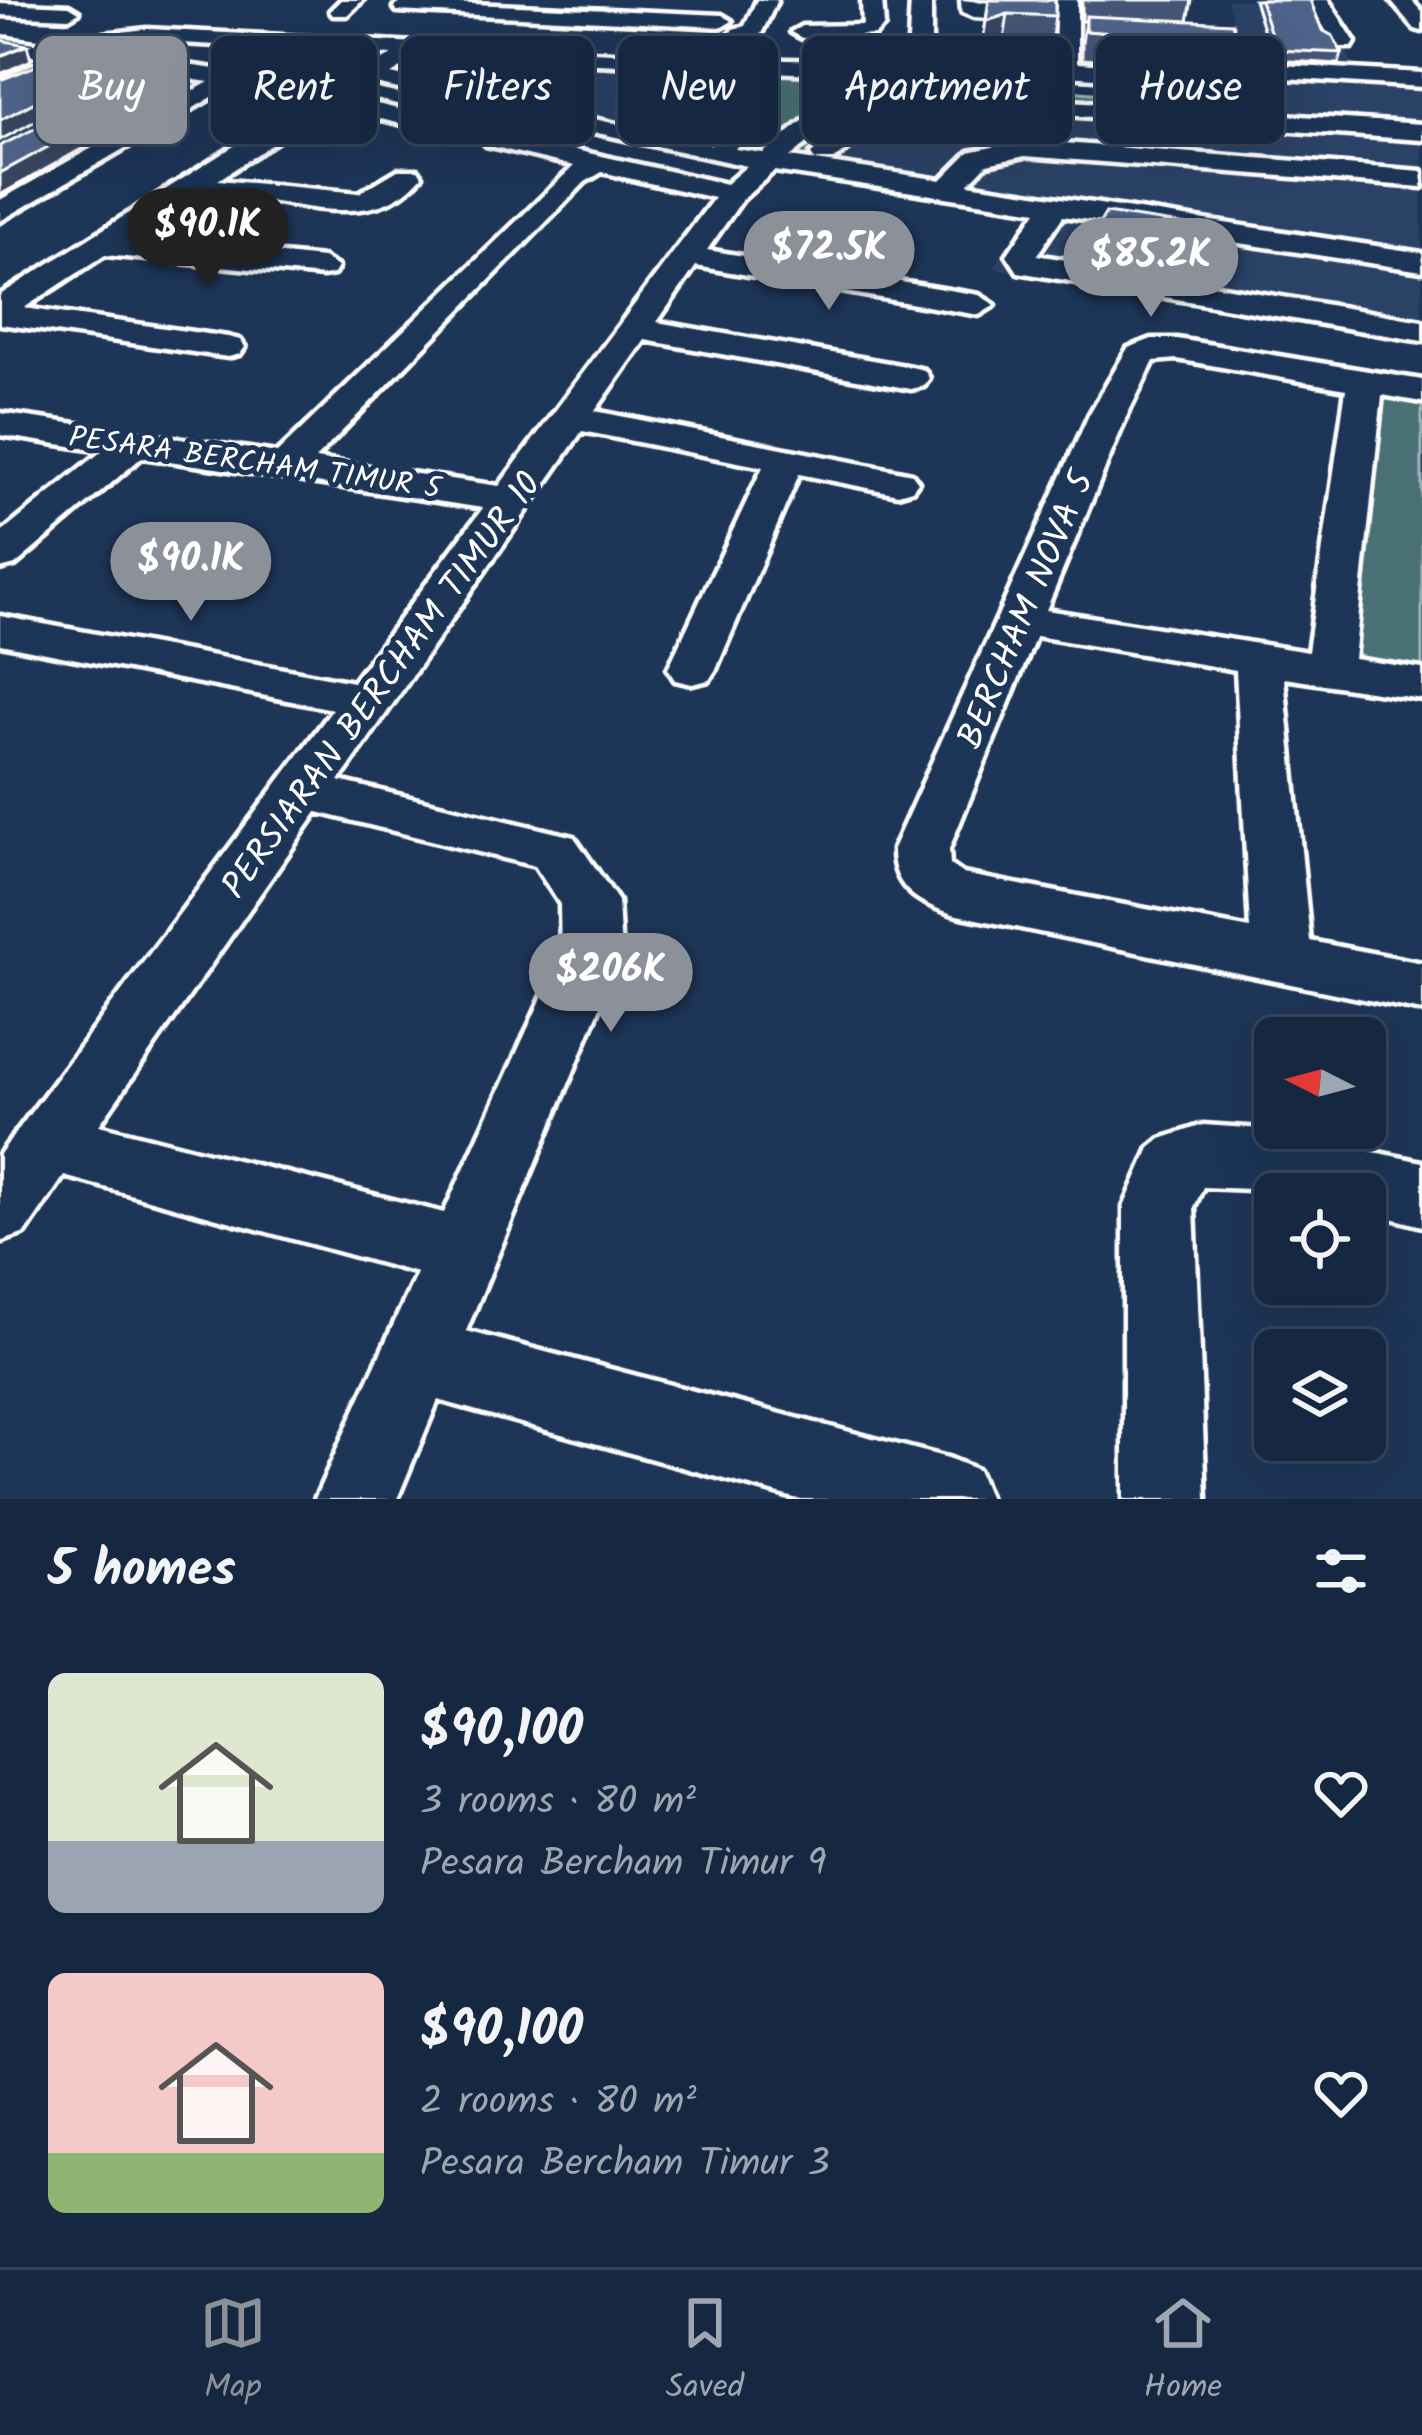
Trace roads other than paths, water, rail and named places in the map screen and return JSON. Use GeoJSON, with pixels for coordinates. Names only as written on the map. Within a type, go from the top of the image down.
{"type":"FeatureCollection","features":[{"type":"Feature","properties":{"kind":"street"},"geometry":{"type":"LineString","coordinates":[[754,31],[767,0]]}},
{"type":"Feature","properties":{"kind":"street"},"geometry":{"type":"LineString","coordinates":[[377,39],[733,50],[741,34],[754,31],[868,31],[874,26],[872,0]]}},
{"type":"Feature","properties":{"kind":"street"},"geometry":{"type":"LineString","coordinates":[[971,0],[969,9],[974,11],[1068,27],[1065,68],[1096,72]]}},
{"type":"Feature","properties":{"kind":"street"},"geometry":{"type":"LineString","coordinates":[[1318,0],[1354,43],[1354,81]]}},
{"type":"Feature","properties":{"kind":"street"},"geometry":{"type":"LineString","coordinates":[[1400,0],[1422,25]]}},
{"type":"Feature","properties":{"kind":"street"},"geometry":{"type":"LineString","coordinates":[[337,7],[660,9],[722,21]]}},
{"type":"Feature","properties":{"kind":"street"},"geometry":{"type":"LineString","coordinates":[[374,36],[404,7]]}},
{"type":"Feature","properties":{"kind":"street"},"geometry":{"type":"LineString","coordinates":[[0,9],[334,36]]}},
{"type":"Feature","properties":{"kind":"street"},"geometry":{"type":"LineString","coordinates":[[895,36],[916,12]]}},
{"type":"Feature","properties":{"kind":"street"},"geometry":{"type":"LineString","coordinates":[[126,36],[185,24]]}},
{"type":"Feature","properties":{"kind":"street"},"geometry":{"type":"LineString","coordinates":[[1146,35],[1206,29],[1252,32],[1253,36]]}},
{"type":"Feature","properties":{"kind":"street"},"geometry":{"type":"LineString","coordinates":[[0,32],[36,40]]}},
{"type":"Feature","properties":{"kind":"street"},"geometry":{"type":"LineString","coordinates":[[0,44],[36,41]]}},
{"type":"Feature","properties":{"kind":"street"},"geometry":{"type":"LineString","coordinates":[[0,70],[36,44]]}},
{"type":"Feature","properties":{"kind":"street"},"geometry":{"type":"LineString","coordinates":[[401,59],[370,76],[401,82]]}},
{"type":"Feature","properties":{"kind":"street"},"geometry":{"type":"LineString","coordinates":[[397,61],[401,61]]}},
{"type":"Feature","properties":{"kind":"street"},"geometry":{"type":"LineString","coordinates":[[594,63],[802,65]]}},
{"type":"Feature","properties":{"kind":"street"},"geometry":{"type":"LineString","coordinates":[[0,88],[36,71]]}},
{"type":"Feature","properties":{"kind":"street"},"geometry":{"type":"LineString","coordinates":[[187,72],[226,82],[187,104]]}},
{"type":"Feature","properties":{"kind":"street"},"geometry":{"type":"LineString","coordinates":[[1284,97],[1354,81],[1422,80]]}},
{"type":"Feature","properties":{"kind":"street"},"geometry":{"type":"LineString","coordinates":[[1284,82],[1301,91],[1422,114]]}},
{"type":"Feature","properties":{"kind":"street"},"geometry":{"type":"LineString","coordinates":[[0,109],[36,92]]}},
{"type":"Feature","properties":{"kind":"street"},"geometry":{"type":"LineString","coordinates":[[594,100],[603,100]]}},
{"type":"Feature","properties":{"kind":"street"},"geometry":{"type":"LineString","coordinates":[[0,312],[313,108],[358,106],[596,165],[755,169],[878,179],[1055,206],[1422,291]]}},
{"type":"Feature","properties":{"kind":"street"},"geometry":{"type":"LineString","coordinates":[[594,118],[647,129],[755,169],[815,144]]}},
{"type":"Feature","properties":{"kind":"street"},"geometry":{"type":"LineString","coordinates":[[1284,139],[1422,132]]}},
{"type":"Feature","properties":{"kind":"street"},"geometry":{"type":"LineString","coordinates":[[755,169],[802,136]]}},
{"type":"Feature","properties":{"kind":"street"},"geometry":{"type":"LineString","coordinates":[[0,212],[118,144]]}},
{"type":"Feature","properties":{"kind":"street","name":"PERSIARAN BERCHAM TIMUR 10"},"geometry":{"type":"LineString","coordinates":[[0,1210],[755,169],[752,144]]}},
{"type":"Feature","properties":{"kind":"street"},"geometry":{"type":"LineString","coordinates":[[947,190],[994,144]]}},
{"type":"Feature","properties":{"kind":"street"},"geometry":{"type":"LineString","coordinates":[[1227,144],[1422,179]]}},
{"type":"Feature","properties":{"kind":"street"},"geometry":{"type":"LineString","coordinates":[[1248,144],[1422,155]]}},
{"type":"Feature","properties":{"kind":"street"},"geometry":{"type":"LineString","coordinates":[[878,179],[902,156]]}},
{"type":"Feature","properties":{"kind":"street"},"geometry":{"type":"LineString","coordinates":[[286,466],[575,176],[596,165]]}},
{"type":"Feature","properties":{"kind":"street"},"geometry":{"type":"LineString","coordinates":[[192,186],[360,202],[383,195],[408,176]]}},
{"type":"Feature","properties":{"kind":"street"},"geometry":{"type":"LineString","coordinates":[[0,188],[34,192]]}},
{"type":"Feature","properties":{"kind":"street"},"geometry":{"type":"LineString","coordinates":[[1055,206],[1022,255],[1029,265],[1422,331]]}},
{"type":"Feature","properties":{"kind":"street"},"geometry":{"type":"LineString","coordinates":[[1218,244],[1422,262]]}},
{"type":"Feature","properties":{"kind":"street"},"geometry":{"type":"LineString","coordinates":[[1195,293],[1218,244]]}},
{"type":"Feature","properties":{"kind":"street"},"geometry":{"type":"LineString","coordinates":[[99,245],[323,268]]}},
{"type":"Feature","properties":{"kind":"street"},"geometry":{"type":"LineString","coordinates":[[690,256],[979,304]]}},
{"type":"Feature","properties":{"kind":"street"},"geometry":{"type":"LineString","coordinates":[[0,312],[228,347]]}},
{"type":"Feature","properties":{"kind":"street"},"geometry":{"type":"LineString","coordinates":[[637,328],[911,378]]}},
{"type":"Feature","properties":{"kind":"street","name":"BERCHAM NOVA 5"},"geometry":{"type":"LineString","coordinates":[[1282,959],[957,894],[927,879],[919,865],[921,849],[1108,415],[1140,355],[1152,349],[1365,382]]}},
{"type":"Feature","properties":{"kind":"street"},"geometry":{"type":"LineString","coordinates":[[1329,670],[1365,382],[1422,391]]}},
{"type":"Feature","properties":{"kind":"street"},"geometry":{"type":"LineString","coordinates":[[574,418],[898,482]]}},
{"type":"Feature","properties":{"kind":"street","name":"PESARA BERCHAM TIMUR 5"},"geometry":{"type":"LineString","coordinates":[[0,424],[511,500]]}},
{"type":"Feature","properties":{"kind":"street"},"geometry":{"type":"LineString","coordinates":[[0,556],[134,444]]}},
{"type":"Feature","properties":{"kind":"street"},"geometry":{"type":"LineString","coordinates":[[692,669],[785,462]]}},
{"type":"Feature","properties":{"kind":"street"},"geometry":{"type":"LineString","coordinates":[[1020,617],[1063,629],[1422,685]]}},
{"type":"Feature","properties":{"kind":"street"},"geometry":{"type":"LineString","coordinates":[[0,630],[367,700]]}},
{"type":"Feature","properties":{"kind":"street"},"geometry":{"type":"LineString","coordinates":[[1259,659],[1282,959],[1422,987]]}},
{"type":"Feature","properties":{"kind":"street"},"geometry":{"type":"LineString","coordinates":[[304,791],[554,851],[590,901],[590,956],[356,1499]]}},
{"type":"Feature","properties":{"kind":"street"},"geometry":{"type":"LineString","coordinates":[[48,1142],[460,1251]]}},
{"type":"Feature","properties":{"kind":"street"},"geometry":{"type":"LineString","coordinates":[[1165,1499],[1159,1208],[1168,1175],[1187,1159],[1241,1155],[1422,1194]]}},
{"type":"Feature","properties":{"kind":"street"},"geometry":{"type":"LineString","coordinates":[[415,1356],[948,1499]]}}]}
